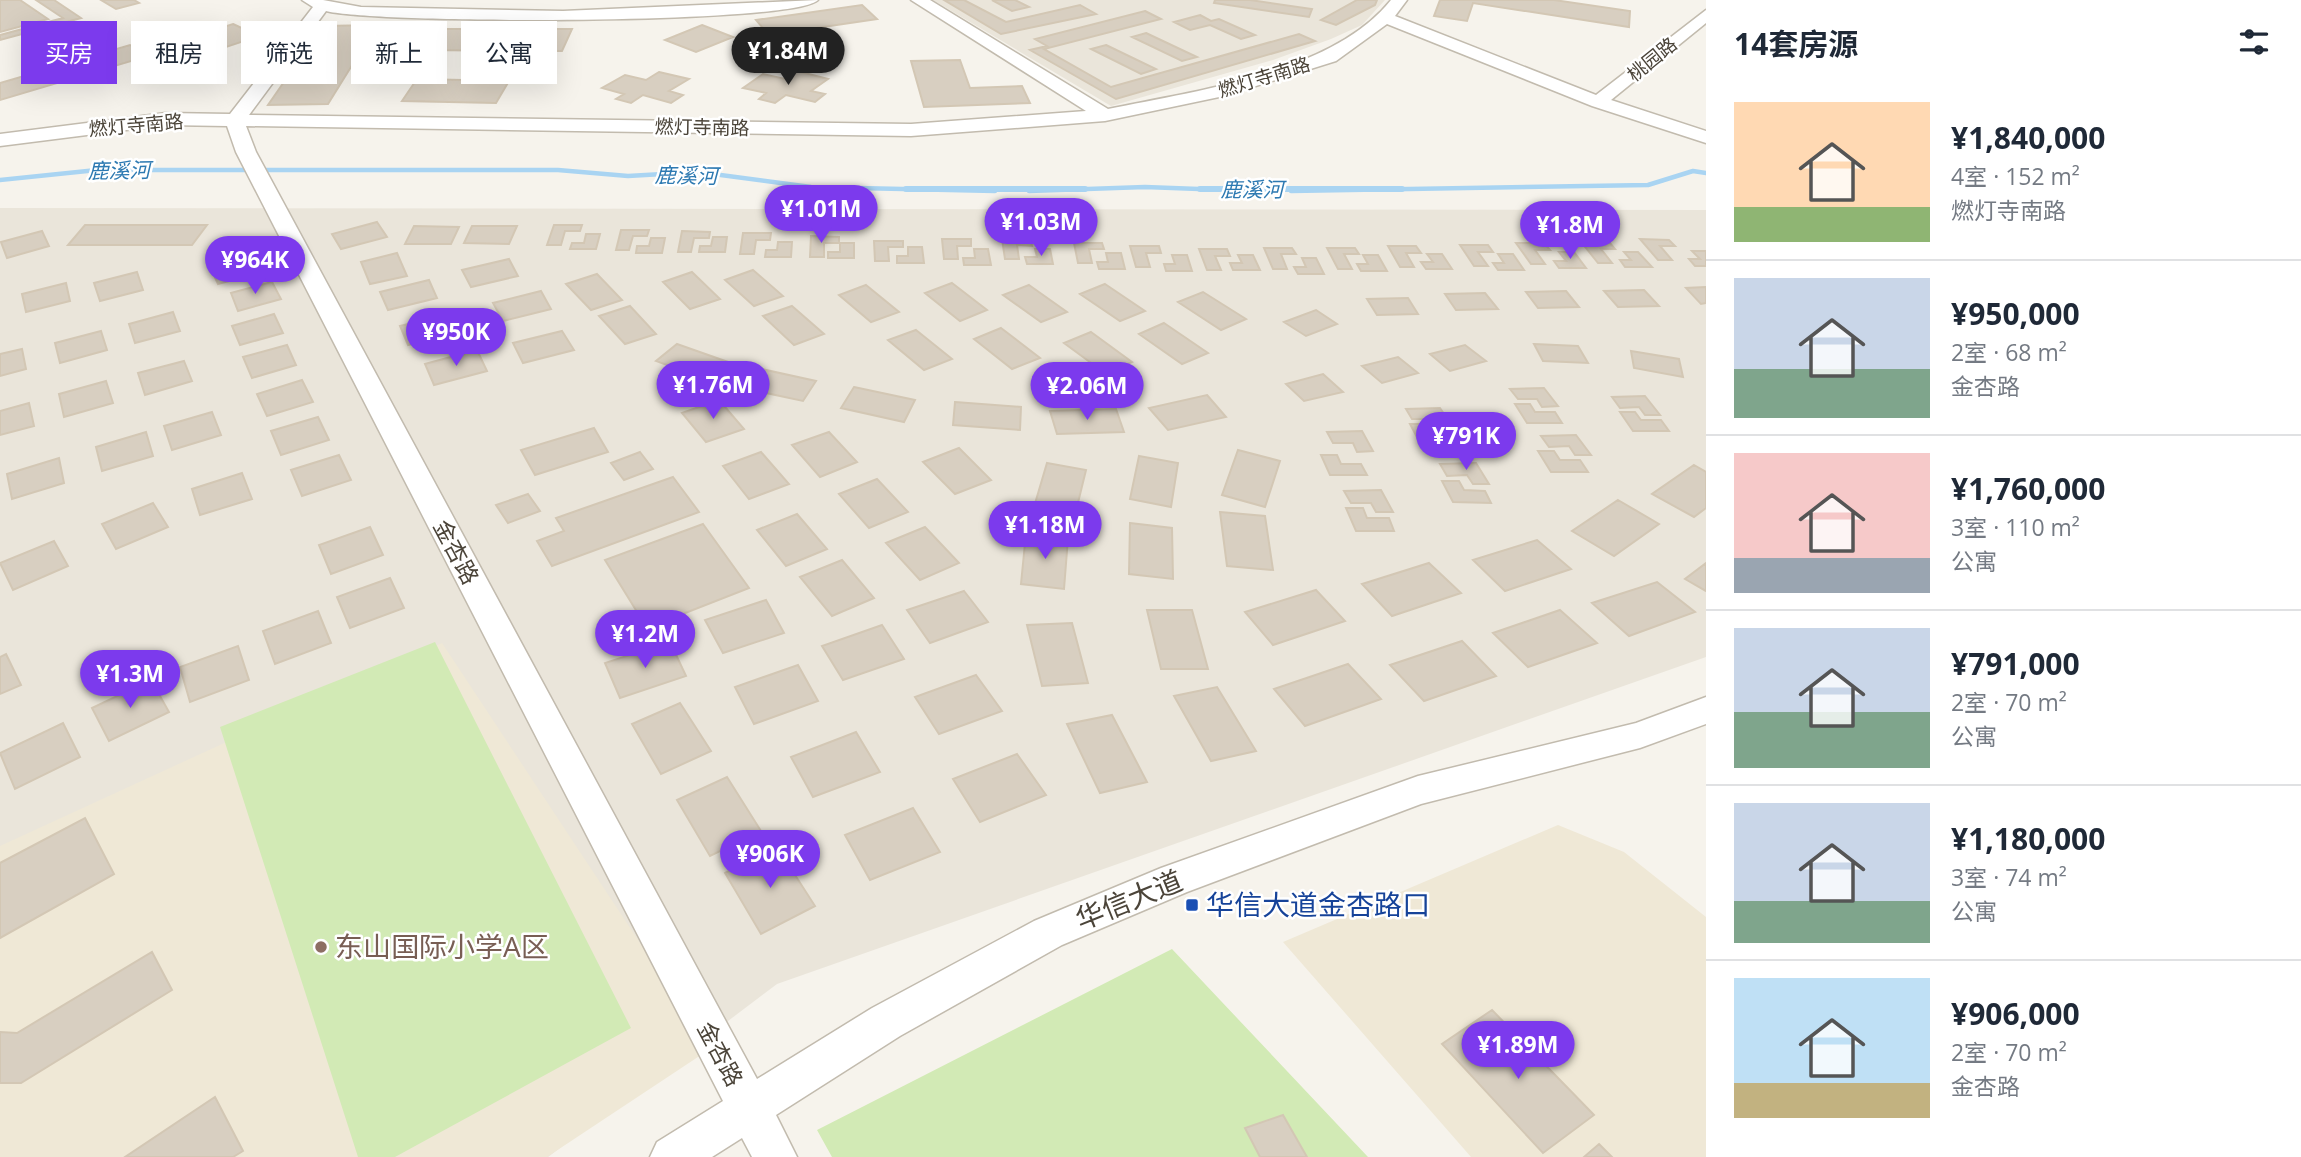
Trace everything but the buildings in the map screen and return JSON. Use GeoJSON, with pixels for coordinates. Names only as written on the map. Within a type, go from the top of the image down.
{"type":"FeatureCollection","features":[{"type":"Feature","properties":{"kind":"street"},"geometry":{"type":"LineString","coordinates":[[235,120],[316,3],[512,18],[656,14],[810,0]]}},
{"type":"Feature","properties":{"kind":"street"},"geometry":{"type":"LineString","coordinates":[[919,0],[1105,116]]}},
{"type":"Feature","properties":{"kind":"street","name":"燃灯寺南路"},"geometry":{"type":"LineString","coordinates":[[0,140],[166,120],[911,130],[1105,116],[1218,92],[1330,57],[1385,18],[1399,0]]}},
{"type":"Feature","properties":{"kind":"street","name":"桃园路"},"geometry":{"type":"LineString","coordinates":[[1598,102],[1706,15]]}},
{"type":"Feature","properties":{"kind":"street"},"geometry":{"type":"LineString","coordinates":[[1385,18],[1598,102],[1673,129],[1706,137]]}},
{"type":"Feature","properties":{"kind":"street","name":"金杏路"},"geometry":{"type":"LineString","coordinates":[[235,120],[246,152],[266,191],[775,1157]]}},
{"type":"Feature","properties":{"kind":"street","name":"华信大道"},"geometry":{"type":"LineString","coordinates":[[672,1157],[886,1022],[1048,933],[1124,901],[1418,790],[1640,735],[1706,710]]}},
{"type":"Feature","properties":{"kind":"shaded area"},"geometry":{"type":"Polygon","coordinates":[[[933,0],[1385,0],[1362,25],[1331,39],[1273,60],[1111,106],[933,0]]]}},
{"type":"Feature","properties":{"kind":"shaded area"},"geometry":{"type":"Polygon","coordinates":[[[0,208],[1706,210],[1706,657],[777,984],[548,1157],[0,1157],[0,208]]]}},
{"type":"Feature","properties":{"kind":"shaded area","name":"东山国际小学A区"},"geometry":{"type":"Polygon","coordinates":[[[442,643],[710,1049],[547,1157],[0,1157],[0,846],[442,643]]]}},
{"type":"Feature","properties":{"kind":"shaded area"},"geometry":{"type":"Polygon","coordinates":[[[1558,825],[1624,852],[1706,917],[1706,1157],[1471,1157],[1283,942],[1558,825]]]}},
{"type":"Feature","properties":{"kind":"green space"},"geometry":{"type":"Polygon","coordinates":[[[435,642],[631,1028],[395,1157],[358,1157],[220,727],[435,642]]]}},
{"type":"Feature","properties":{"kind":"green space"},"geometry":{"type":"Polygon","coordinates":[[[1172,949],[1368,1157],[832,1157],[817,1130],[1172,949]]]}},
{"type":"Feature","properties":{"kind":"waterway","name":"鹿溪河"},"geometry":{"type":"LineString","coordinates":[[0,180],[97,170],[558,170],[628,176],[698,172],[811,187],[995,191]]}},
{"type":"Feature","properties":{"kind":"waterway","name":"鹿溪河"},"geometry":{"type":"LineString","coordinates":[[1291,191],[1648,185],[1693,171],[1706,173]]}},
{"type":"Feature","properties":{"kind":"waterway","name":"鹿溪河"},"geometry":{"type":"LineString","coordinates":[[1029,191],[1145,187],[1253,191]]}},
{"type":"Feature","properties":{"kind":"waterway","name":"鹿溪河"},"geometry":{"type":"LineString","coordinates":[[906,189],[1085,189]]}},
{"type":"Feature","properties":{"kind":"waterway","name":"鹿溪河"},"geometry":{"type":"LineString","coordinates":[[1200,189],[1402,189]]}},
{"type":"Feature","properties":{"kind":"place","name":"华信大道金杏路口"},"geometry":{"type":"Point","coordinates":[1192,905]}},
{"type":"Feature","properties":{"kind":"place","name":"东山国际小学A区"},"geometry":{"type":"Point","coordinates":[321,947]}}]}
